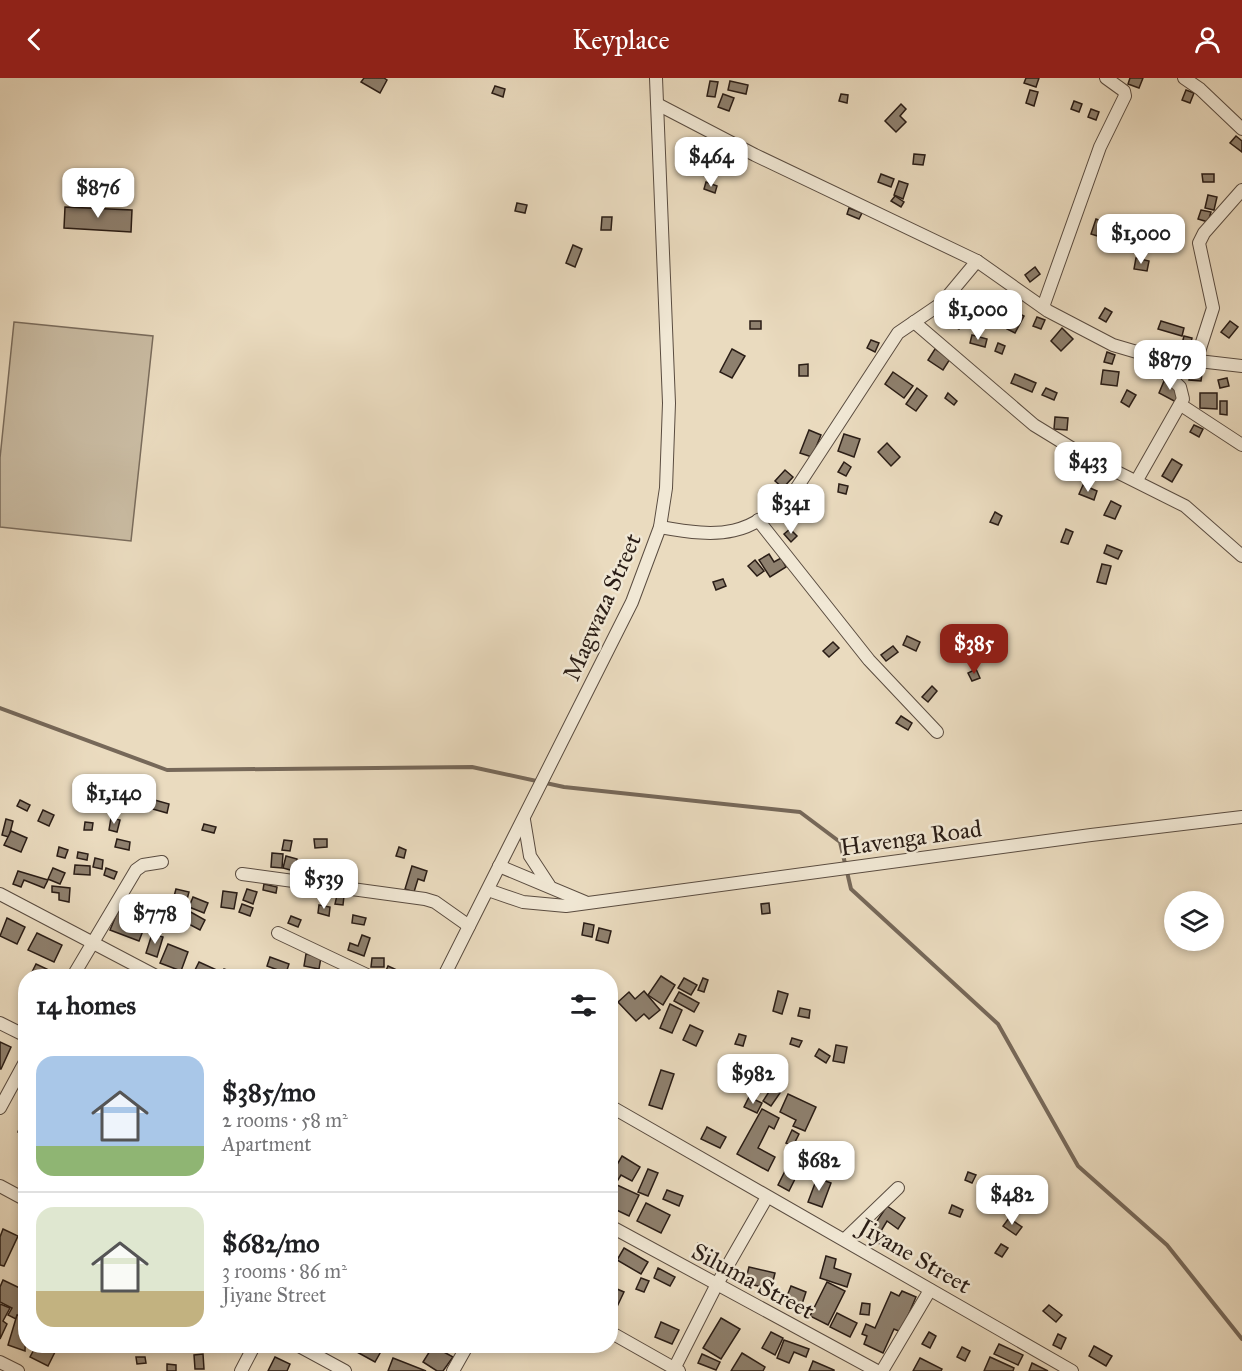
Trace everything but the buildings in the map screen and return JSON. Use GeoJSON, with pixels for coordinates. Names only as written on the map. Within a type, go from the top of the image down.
{"type":"FeatureCollection","features":[{"type":"Feature","properties":{"kind":"street","name":"Magwaza Street"},"geometry":{"type":"LineString","coordinates":[[448,969],[632,602],[660,527],[666,488],[669,403],[656,78]]}},
{"type":"Feature","properties":{"kind":"street"},"geometry":{"type":"LineString","coordinates":[[1043,307],[1100,147],[1125,96],[1124,91],[1106,78]]}},
{"type":"Feature","properties":{"kind":"street"},"geometry":{"type":"LineString","coordinates":[[1184,78],[1207,95],[1242,129]]}},
{"type":"Feature","properties":{"kind":"street"},"geometry":{"type":"LineString","coordinates":[[658,105],[754,154],[977,261],[1043,307],[1103,340],[1147,355],[1242,366]]}},
{"type":"Feature","properties":{"kind":"street"},"geometry":{"type":"LineString","coordinates":[[1196,361],[1213,308],[1199,243],[1203,233],[1242,190]]}},
{"type":"Feature","properties":{"kind":"street"},"geometry":{"type":"LineString","coordinates":[[660,527],[709,535],[741,529],[780,505],[796,489],[898,333],[942,303],[977,261]]}},
{"type":"Feature","properties":{"kind":"street"},"geometry":{"type":"LineString","coordinates":[[914,322],[1034,425],[1083,455],[1185,506],[1242,556]]}},
{"type":"Feature","properties":{"kind":"street"},"geometry":{"type":"LineString","coordinates":[[1137,480],[1181,405],[1183,390],[1147,355]]}},
{"type":"Feature","properties":{"kind":"street"},"geometry":{"type":"LineString","coordinates":[[1181,405],[1242,445]]}},
{"type":"Feature","properties":{"kind":"street"},"geometry":{"type":"LineString","coordinates":[[758,520],[869,660],[937,732]]}},
{"type":"Feature","properties":{"kind":"street","name":"Havenga Road"},"geometry":{"type":"LineString","coordinates":[[488,890],[545,905],[566,906],[1242,817]]}},
{"type":"Feature","properties":{"kind":"street"},"geometry":{"type":"LineString","coordinates":[[524,818],[530,856],[538,873],[553,889]]}},
{"type":"Feature","properties":{"kind":"street"},"geometry":{"type":"LineString","coordinates":[[77,969],[136,870],[143,865],[162,862]]}},
{"type":"Feature","properties":{"kind":"street","name":"Havenga Road"},"geometry":{"type":"LineString","coordinates":[[499,866],[586,902]]}},
{"type":"Feature","properties":{"kind":"street"},"geometry":{"type":"LineString","coordinates":[[242,874],[425,899],[435,902],[469,926]]}},
{"type":"Feature","properties":{"kind":"street"},"geometry":{"type":"LineString","coordinates":[[0,894],[143,969]]}},
{"type":"Feature","properties":{"kind":"street"},"geometry":{"type":"LineString","coordinates":[[278,933],[354,969]]}},
{"type":"Feature","properties":{"kind":"street"},"geometry":{"type":"LineString","coordinates":[[0,1023],[18,1032]]}},
{"type":"Feature","properties":{"kind":"street"},"geometry":{"type":"LineString","coordinates":[[0,1108],[18,1075]]}},
{"type":"Feature","properties":{"kind":"street","name":"Jiyane Street"},"geometry":{"type":"LineString","coordinates":[[618,1111],[1072,1371]]}},
{"type":"Feature","properties":{"kind":"street"},"geometry":{"type":"LineString","coordinates":[[0,1186],[18,1196]]}},
{"type":"Feature","properties":{"kind":"street"},"geometry":{"type":"LineString","coordinates":[[845,1239],[898,1188]]}},
{"type":"Feature","properties":{"kind":"street"},"geometry":{"type":"LineString","coordinates":[[618,1337],[676,1370],[716,1286],[767,1197]]}},
{"type":"Feature","properties":{"kind":"street","name":"Siluma Street"},"geometry":{"type":"LineString","coordinates":[[618,1231],[716,1286],[877,1371]]}},
{"type":"Feature","properties":{"kind":"street"},"geometry":{"type":"LineString","coordinates":[[882,1371],[930,1290]]}},
{"type":"Feature","properties":{"kind":"street"},"geometry":{"type":"LineString","coordinates":[[242,1371],[251,1353]]}},
{"type":"Feature","properties":{"kind":"street"},"geometry":{"type":"LineString","coordinates":[[312,1353],[345,1371]]}},
{"type":"Feature","properties":{"kind":"street"},"geometry":{"type":"LineString","coordinates":[[453,1371],[463,1353]]}},
{"type":"Feature","properties":{"kind":"street"},"geometry":{"type":"LineString","coordinates":[[0,1362],[18,1371]]}},
{"type":"Feature","properties":{"kind":"shaded area"},"geometry":{"type":"Polygon","coordinates":[[[14,322],[153,336],[131,541],[0,527],[0,458],[14,322]]]}},
{"type":"Feature","properties":{"kind":"waterway"},"geometry":{"type":"LineString","coordinates":[[0,708],[167,770],[472,767],[564,787],[800,812],[840,842],[851,889],[998,1024],[1078,1166],[1167,1245],[1242,1339]]}}]}
